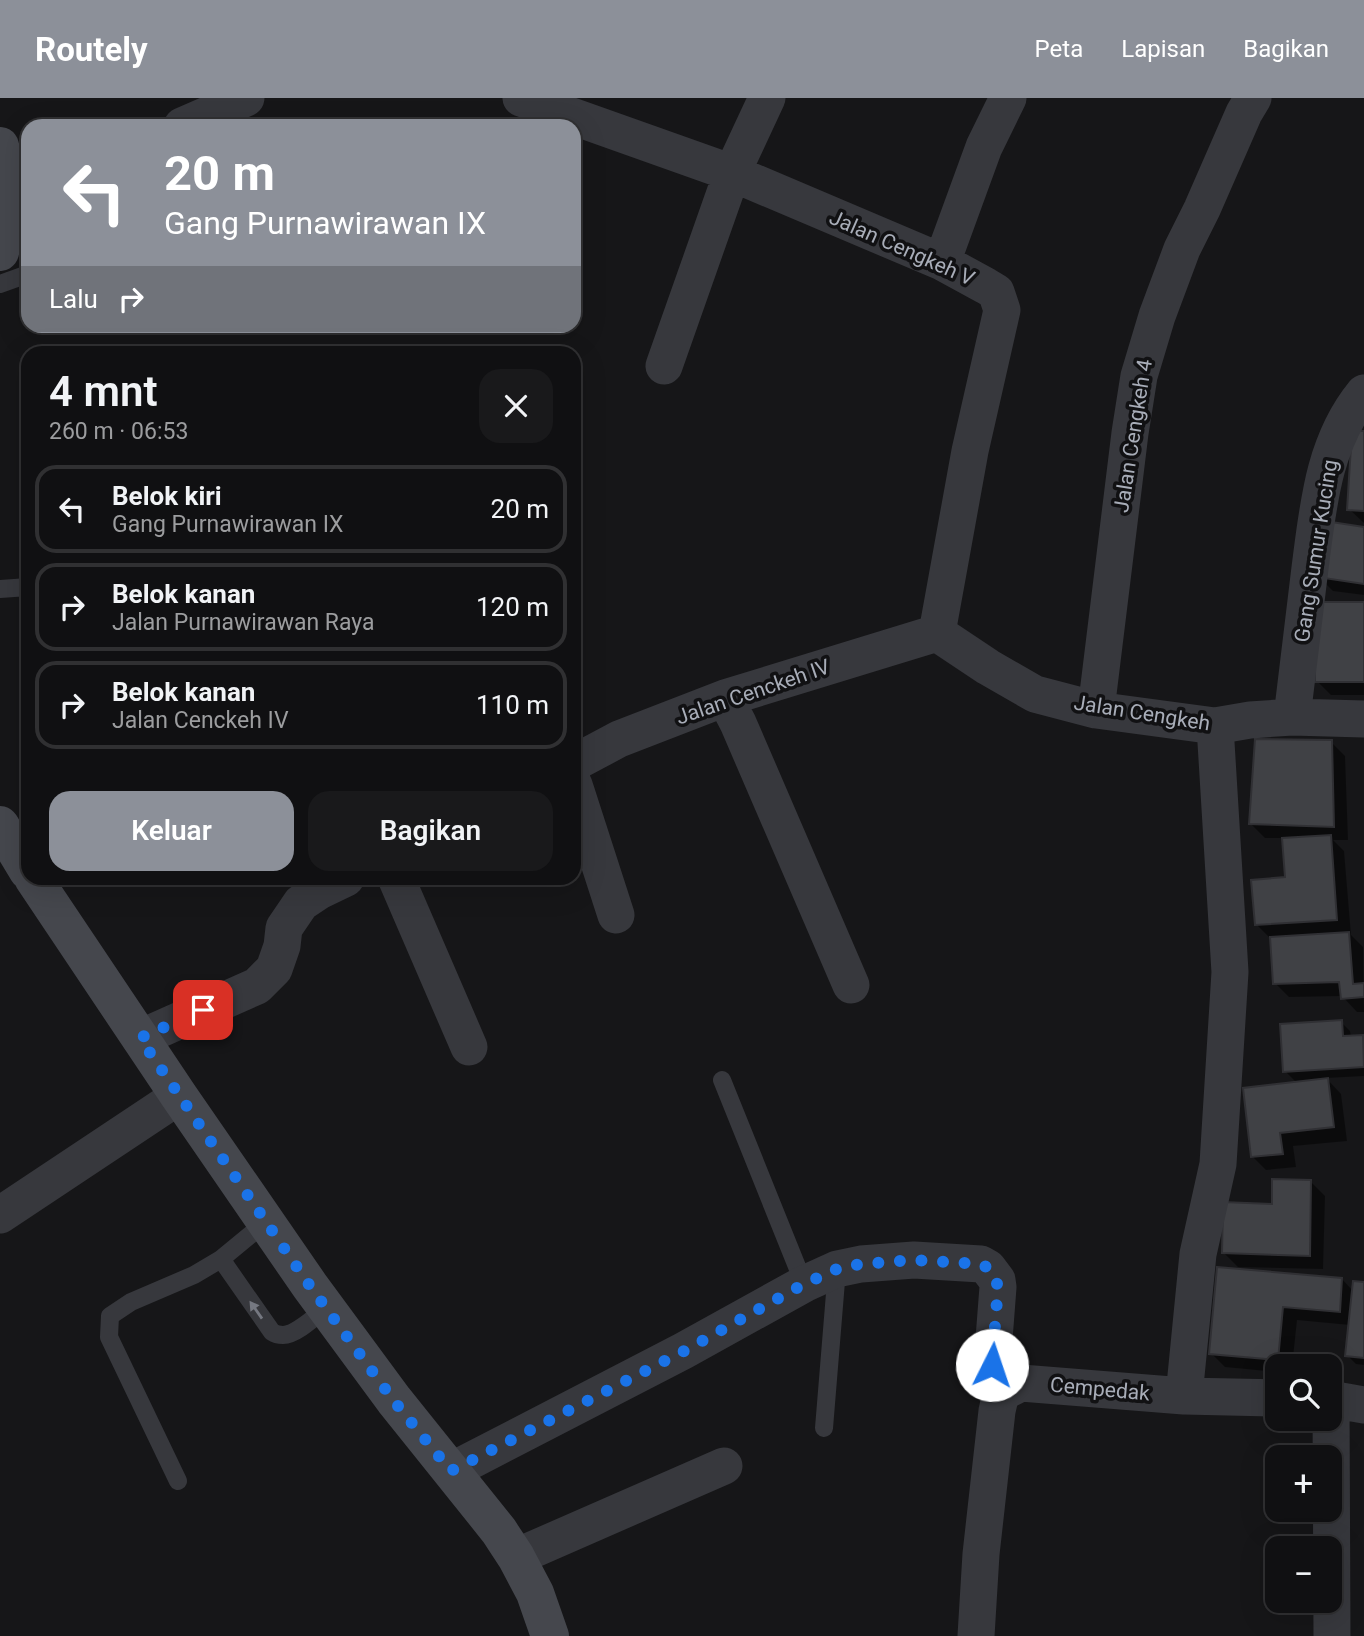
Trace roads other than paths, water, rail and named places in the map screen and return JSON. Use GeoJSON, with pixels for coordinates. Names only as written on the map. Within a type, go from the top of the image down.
{"type":"FeatureCollection","features":[{"type":"Feature","properties":{"kind":"street"},"geometry":{"type":"LineString","coordinates":[[198,119],[246,98]]}},
{"type":"Feature","properties":{"kind":"street"},"geometry":{"type":"LineString","coordinates":[[664,366],[732,173],[767,98]]}},
{"type":"Feature","properties":{"kind":"street"},"geometry":{"type":"LineString","coordinates":[[942,262],[984,147],[1008,98]]}},
{"type":"Feature","properties":{"kind":"street","name":"Jalan Cengkeh 4"},"geometry":{"type":"LineString","coordinates":[[1096,710],[1139,376],[1157,316],[1182,249],[1253,98]]}},
{"type":"Feature","properties":{"kind":"street","name":"Jalan Cengkeh V"},"geometry":{"type":"LineString","coordinates":[[536,107],[572,119]]}},
{"type":"Feature","properties":{"kind":"street","name":"Jalan Cengkeh V"},"geometry":{"type":"LineString","coordinates":[[581,122],[732,173],[942,262],[996,292],[1002,310],[970,451],[937,634]]}},
{"type":"Feature","properties":{"kind":"street"},"geometry":{"type":"LineString","coordinates":[[0,146],[19,181],[0,253]]}},
{"type":"Feature","properties":{"kind":"street","name":"Gang Sumur Kucing"},"geometry":{"type":"LineString","coordinates":[[1293,717],[1323,479],[1333,445],[1353,406],[1364,393]]}},
{"type":"Feature","properties":{"kind":"street","name":"Jalan Cengkeh"},"geometry":{"type":"LineString","coordinates":[[937,634],[1035,694],[1096,710],[1215,726],[1293,717],[1364,719]]}},
{"type":"Feature","properties":{"kind":"street","name":"Jalan Cenckeh IV"},"geometry":{"type":"LineString","coordinates":[[581,759],[619,739],[725,698],[937,634]]}},
{"type":"Feature","properties":{"kind":"street"},"geometry":{"type":"LineString","coordinates":[[725,698],[851,985]]}},
{"type":"Feature","properties":{"kind":"street"},"geometry":{"type":"LineString","coordinates":[[1184,1396],[1198,1254],[1218,1164],[1230,972],[1215,726]]}},
{"type":"Feature","properties":{"kind":"street"},"geometry":{"type":"LineString","coordinates":[[581,807],[615,915]]}},
{"type":"Feature","properties":{"kind":"street"},"geometry":{"type":"LineString","coordinates":[[0,825],[21,860]]}},
{"type":"Feature","properties":{"kind":"street"},"geometry":{"type":"LineString","coordinates":[[38,885],[326,1308],[394,1401],[499,1531],[535,1593],[549,1636]]}},
{"type":"Feature","properties":{"kind":"street"},"geometry":{"type":"LineString","coordinates":[[140,1038],[257,986],[274,969],[282,946],[284,928],[301,903],[331,885]]}},
{"type":"Feature","properties":{"kind":"street"},"geometry":{"type":"LineString","coordinates":[[399,885],[469,1047]]}},
{"type":"Feature","properties":{"kind":"street"},"geometry":{"type":"LineString","coordinates":[[0,1215],[179,1096]]}},
{"type":"Feature","properties":{"kind":"street"},"geometry":{"type":"LineString","coordinates":[[451,1471],[837,1269],[861,1264],[914,1260],[981,1264],[994,1274],[998,1287],[992,1365],[1001,1393],[981,1554],[976,1636]]}},
{"type":"Feature","properties":{"kind":"street","name":"Cempedak"},"geometry":{"type":"LineString","coordinates":[[1001,1393],[1021,1383],[1184,1396],[1265,1398]]}},
{"type":"Feature","properties":{"kind":"street"},"geometry":{"type":"LineString","coordinates":[[1332,1636],[1341,1431]]}},
{"type":"Feature","properties":{"kind":"street"},"geometry":{"type":"LineString","coordinates":[[516,1557],[724,1466]]}},
{"type":"Feature","properties":{"kind":"lane"},"geometry":{"type":"LineString","coordinates":[[0,284],[21,276]]}},
{"type":"Feature","properties":{"kind":"lane"},"geometry":{"type":"LineString","coordinates":[[0,589],[21,588]]}},
{"type":"Feature","properties":{"kind":"lane"},"geometry":{"type":"LineString","coordinates":[[722,1080],[804,1284]]}},
{"type":"Feature","properties":{"kind":"lane"},"geometry":{"type":"LineString","coordinates":[[178,1481],[109,1337],[110,1316],[131,1302],[194,1275],[221,1259],[266,1222]]}},
{"type":"Feature","properties":{"kind":"lane"},"geometry":{"type":"LineString","coordinates":[[221,1259],[272,1332],[281,1336],[289,1334],[326,1308]]}},
{"type":"Feature","properties":{"kind":"lane"},"geometry":{"type":"LineString","coordinates":[[824,1429],[837,1269]]}}]}
